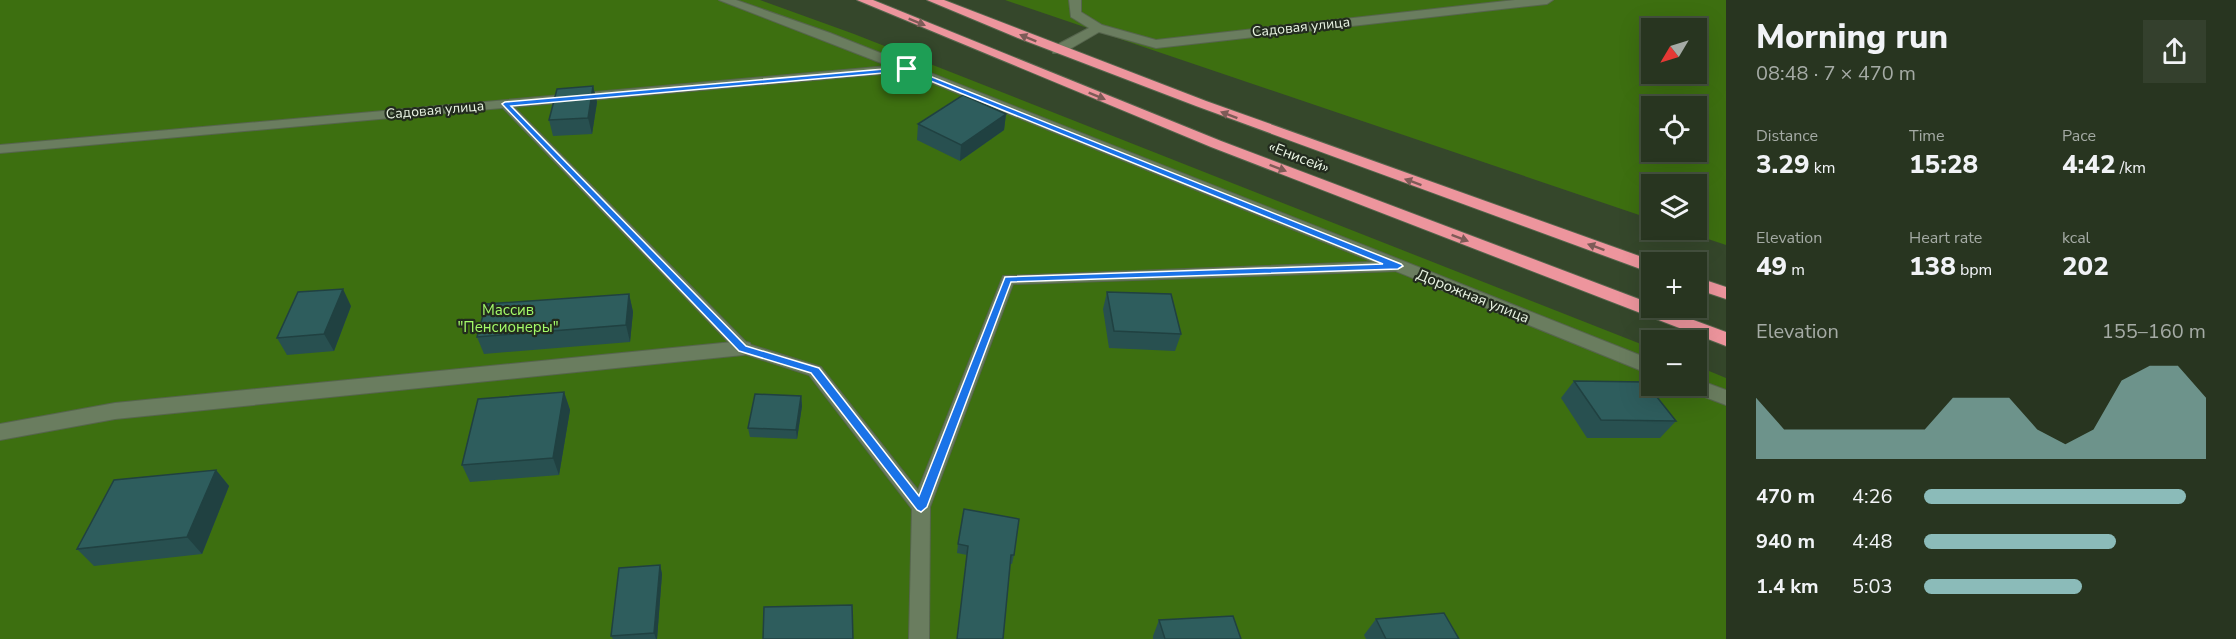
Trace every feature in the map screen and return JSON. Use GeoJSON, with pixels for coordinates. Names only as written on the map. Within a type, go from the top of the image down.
{"type":"FeatureCollection","features":[{"type":"Feature","properties":{"kind":"highway","name":"«Енисей»"},"geometry":{"type":"LineString","coordinates":[[863,0],[1216,144],[1726,339]]}},
{"type":"Feature","properties":{"kind":"highway","name":"«Енисей»"},"geometry":{"type":"LineString","coordinates":[[933,0],[1299,141],[1641,263]]}},
{"type":"Feature","properties":{"kind":"highway"},"geometry":{"type":"LineString","coordinates":[[1707,287],[1726,293]]}},
{"type":"Feature","properties":{"kind":"street","name":"Дорожная улица"},"geometry":{"type":"LineString","coordinates":[[725,0],[907,69],[1641,364]]}},
{"type":"Feature","properties":{"kind":"street","name":"Садовая улица"},"geometry":{"type":"LineString","coordinates":[[1075,0],[1075,14],[1098,28],[1156,44],[1547,0]]}},
{"type":"Feature","properties":{"kind":"street"},"geometry":{"type":"LineString","coordinates":[[1058,50],[1098,28]]}},
{"type":"Feature","properties":{"kind":"street","name":"Садовая улица"},"geometry":{"type":"LineString","coordinates":[[0,149],[907,69]]}},
{"type":"Feature","properties":{"kind":"street"},"geometry":{"type":"LineString","coordinates":[[0,432],[115,411],[743,348]]}},
{"type":"Feature","properties":{"kind":"street"},"geometry":{"type":"LineString","coordinates":[[1707,390],[1726,398]]}},
{"type":"Feature","properties":{"kind":"lane"},"geometry":{"type":"LineString","coordinates":[[505,104],[743,348],[815,371],[921,507]]}},
{"type":"Feature","properties":{"kind":"lane"},"geometry":{"type":"LineString","coordinates":[[920,639],[921,507],[1008,279],[1398,266]]}},
{"type":"Feature","properties":{"kind":"green space","name":"Массив \"Пенсионеры\""},"geometry":{"type":"Polygon","coordinates":[[[0,0],[760,0],[854,34],[1641,344],[1641,396],[1707,396],[1707,370],[1726,378],[1726,639],[0,639],[0,0]]]}},
{"type":"Feature","properties":{"kind":"green space"},"geometry":{"type":"Polygon","coordinates":[[[1005,0],[1726,0],[1726,245],[1707,239],[1707,174],[1641,174],[1641,216],[1005,0]]]}},
{"type":"Feature","properties":{"kind":"building"},"geometry":{"type":"Polygon","coordinates":[[[593,86],[588,118],[549,120],[557,89],[593,86]]]}},
{"type":"Feature","properties":{"kind":"building"},"geometry":{"type":"Polygon","coordinates":[[[963,95],[1006,114],[961,145],[918,124],[963,95]]]}},
{"type":"Feature","properties":{"kind":"building"},"geometry":{"type":"Polygon","coordinates":[[[343,289],[324,334],[277,338],[298,292],[343,289]]]}},
{"type":"Feature","properties":{"kind":"building"},"geometry":{"type":"Polygon","coordinates":[[[1107,292],[1171,294],[1181,334],[1114,331],[1107,292]]]}},
{"type":"Feature","properties":{"kind":"building"},"geometry":{"type":"Polygon","coordinates":[[[629,294],[626,325],[477,337],[486,304],[629,294]]]}},
{"type":"Feature","properties":{"kind":"building"},"geometry":{"type":"Polygon","coordinates":[[[1574,381],[1641,382],[1641,396],[1656,396],[1676,421],[1601,420],[1574,381]]]}},
{"type":"Feature","properties":{"kind":"building"},"geometry":{"type":"Polygon","coordinates":[[[564,392],[553,458],[462,465],[478,399],[564,392]]]}},
{"type":"Feature","properties":{"kind":"building"},"geometry":{"type":"Polygon","coordinates":[[[755,394],[801,396],[796,430],[748,428],[755,394]]]}},
{"type":"Feature","properties":{"kind":"building"},"geometry":{"type":"Polygon","coordinates":[[[216,470],[187,537],[77,549],[114,480],[216,470]]]}},
{"type":"Feature","properties":{"kind":"building"},"geometry":{"type":"Polygon","coordinates":[[[964,509],[1019,519],[1014,555],[1011,555],[1003,639],[957,639],[968,546],[958,544],[964,509]]]}},
{"type":"Feature","properties":{"kind":"building"},"geometry":{"type":"Polygon","coordinates":[[[660,565],[654,633],[611,636],[619,568],[660,565]]]}},
{"type":"Feature","properties":{"kind":"building"},"geometry":{"type":"Polygon","coordinates":[[[852,605],[853,639],[763,639],[764,607],[852,605]]]}},
{"type":"Feature","properties":{"kind":"building"},"geometry":{"type":"Polygon","coordinates":[[[1444,613],[1459,639],[1386,639],[1376,619],[1444,613]]]}},
{"type":"Feature","properties":{"kind":"building"},"geometry":{"type":"Polygon","coordinates":[[[1233,616],[1241,639],[1165,639],[1159,620],[1233,616]]]}},
{"type":"Feature","properties":{"kind":"route"},"geometry":{"type":"LineString","coordinates":[[907,69],[1398,266],[1008,279],[921,507],[815,371],[743,348],[505,104],[907,69]]}}]}
